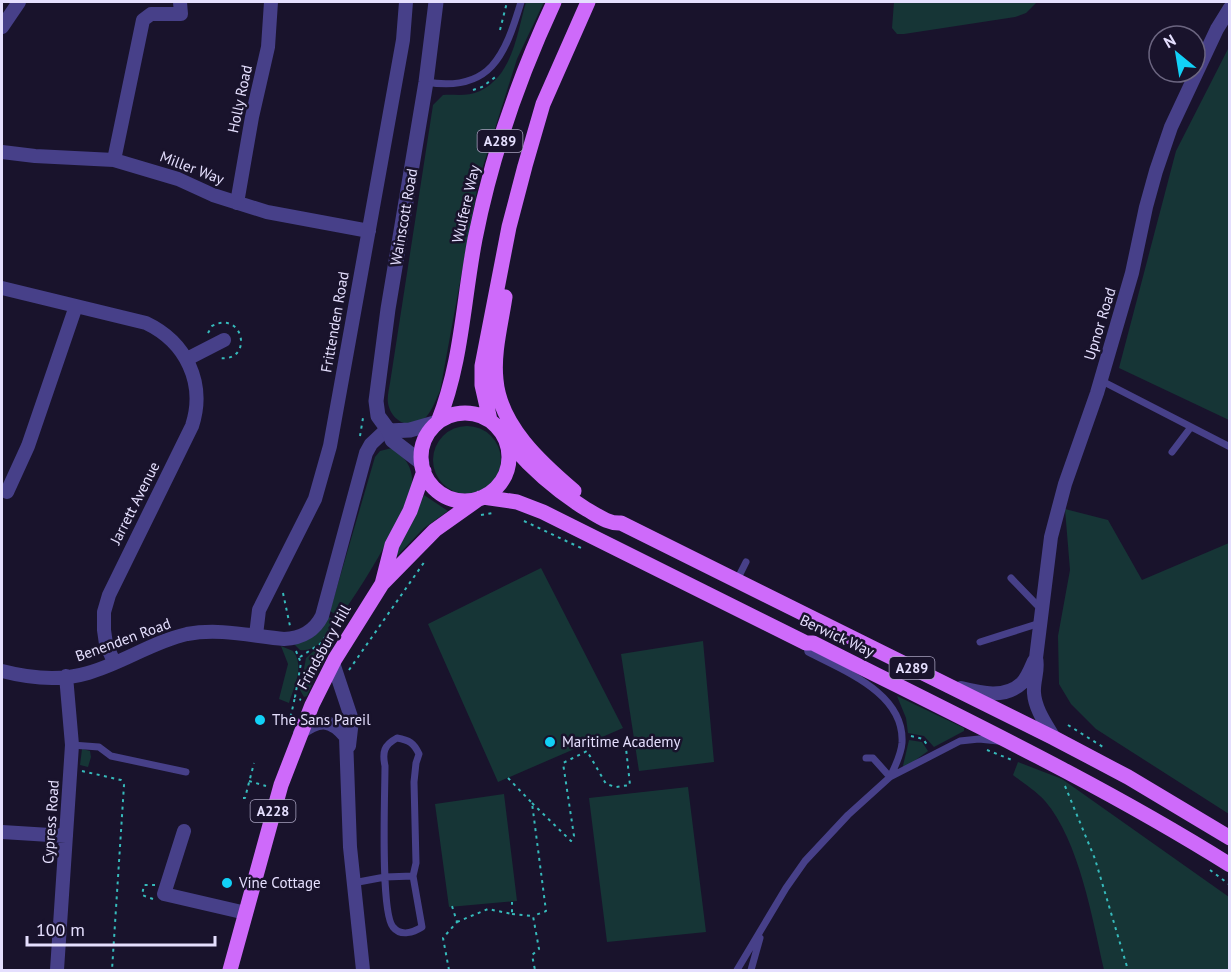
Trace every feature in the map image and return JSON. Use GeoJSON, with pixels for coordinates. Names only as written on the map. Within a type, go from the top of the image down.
{"type":"FeatureCollection","features":[{"type":"Feature","properties":{"kind":"main road","name":"Wulfere Way"},"geometry":{"type":"LineString","coordinates":[[438,422],[454,375],[472,260],[488,185],[518,88],[554,2]]}},
{"type":"Feature","properties":{"kind":"main road","name":"A289"},"geometry":{"type":"LineString","coordinates":[[490,420],[482,386],[482,366],[509,227],[543,104],[588,2]]}},
{"type":"Feature","properties":{"kind":"main road","name":"A289"},"geometry":{"type":"LineString","coordinates":[[509,227],[505,292],[496,361],[496,382],[501,401],[522,438],[556,475],[578,494],[617,518],[621,523]]}},
{"type":"Feature","properties":{"kind":"main road"},"geometry":{"type":"LineString","coordinates":[[438,422],[451,415],[466,412],[481,415],[490,420],[505,437]]}},
{"type":"Feature","properties":{"kind":"main road","name":"A228"},"geometry":{"type":"LineString","coordinates":[[423,467],[422,451],[425,439],[438,422]]}},
{"type":"Feature","properties":{"kind":"main road","name":"A228"},"geometry":{"type":"LineString","coordinates":[[481,498],[496,488],[507,471],[510,456],[505,437]]}},
{"type":"Feature","properties":{"kind":"main road","name":"Berwick Way"},"geometry":{"type":"LineString","coordinates":[[505,437],[524,460],[549,484],[598,516],[614,523],[621,523],[1054,738],[1128,777],[1230,838]]}},
{"type":"Feature","properties":{"kind":"main road"},"geometry":{"type":"LineString","coordinates":[[423,467],[432,485],[444,495],[464,501],[481,498]]}},
{"type":"Feature","properties":{"kind":"main road","name":"Frindsbury Hill"},"geometry":{"type":"LineString","coordinates":[[382,584],[392,545],[408,517],[423,467]]}},
{"type":"Feature","properties":{"kind":"main road","name":"Berwick Way"},"geometry":{"type":"LineString","coordinates":[[481,498],[516,502],[543,512],[806,643],[813,643],[1105,791],[1230,865]]}},
{"type":"Feature","properties":{"kind":"main road","name":"Frindsbury Hill"},"geometry":{"type":"LineString","coordinates":[[230,970],[294,732],[382,584],[435,531],[481,498]]}},
{"type":"Feature","properties":{"kind":"main road","name":"A289"},"geometry":{"type":"LineString","coordinates":[[1196,844],[1230,870]]}},
{"type":"Feature","properties":{"kind":"street"},"geometry":{"type":"LineString","coordinates":[[2,27],[19,2]]}},
{"type":"Feature","properties":{"kind":"street"},"geometry":{"type":"LineString","coordinates":[[114,160],[143,20],[151,14],[181,14],[180,2]]}},
{"type":"Feature","properties":{"kind":"street","name":"Holly Road"},"geometry":{"type":"LineString","coordinates":[[237,203],[252,117],[268,47],[271,2]]}},
{"type":"Feature","properties":{"kind":"street","name":"Frittenden Road"},"geometry":{"type":"LineString","coordinates":[[256,636],[259,610],[315,499],[330,446],[402,40],[406,2]]}},
{"type":"Feature","properties":{"kind":"street","name":"Wainscott Road"},"geometry":{"type":"LineString","coordinates":[[423,467],[392,440],[376,410],[376,392],[438,3]]}},
{"type":"Feature","properties":{"kind":"street","name":"Upnor Road"},"geometry":{"type":"LineString","coordinates":[[1054,738],[1040,714],[1034,697],[1038,665],[1036,658],[1051,537],[1065,484],[1100,380],[1132,273],[1146,207],[1171,127],[1230,8]]}},
{"type":"Feature","properties":{"kind":"street","name":"Miller Way"},"geometry":{"type":"LineString","coordinates":[[2,152],[114,160],[178,179],[237,203],[267,212],[369,231]]}},
{"type":"Feature","properties":{"kind":"street","name":"Jarrett Avenue"},"geometry":{"type":"LineString","coordinates":[[2,288],[135,319],[156,327],[174,341],[194,374],[196,407],[193,422],[119,571],[105,608],[105,635],[114,662]]}},
{"type":"Feature","properties":{"kind":"street"},"geometry":{"type":"LineString","coordinates":[[7,492],[28,446],[76,306]]}},
{"type":"Feature","properties":{"kind":"street"},"geometry":{"type":"LineString","coordinates":[[187,359],[224,340]]}},
{"type":"Feature","properties":{"kind":"street"},"geometry":{"type":"LineString","coordinates":[[292,639],[308,633],[320,620],[366,453],[371,444],[388,430],[410,430],[438,422]]}},
{"type":"Feature","properties":{"kind":"street","name":"Benenden Road"},"geometry":{"type":"LineString","coordinates":[[2,671],[31,676],[66,676],[88,673],[155,644],[188,634],[211,632],[292,639]]}},
{"type":"Feature","properties":{"kind":"street"},"geometry":{"type":"LineString","coordinates":[[945,684],[988,694],[1002,693],[1023,682],[1036,658]]}},
{"type":"Feature","properties":{"kind":"street"},"geometry":{"type":"LineString","coordinates":[[333,663],[352,720],[348,763]]}},
{"type":"Feature","properties":{"kind":"street","name":"Cypress Road"},"geometry":{"type":"LineString","coordinates":[[57,970],[72,745],[66,676]]}},
{"type":"Feature","properties":{"kind":"street"},"geometry":{"type":"LineString","coordinates":[[294,732],[314,723],[326,722],[339,728],[346,737],[353,883],[363,970]]}},
{"type":"Feature","properties":{"kind":"street"},"geometry":{"type":"LineString","coordinates":[[184,831],[164,894],[246,913]]}},
{"type":"Feature","properties":{"kind":"street"},"geometry":{"type":"LineString","coordinates":[[2,832],[66,836]]}},
{"type":"Feature","properties":{"kind":"lane"},"geometry":{"type":"LineString","coordinates":[[426,82],[446,85],[467,82],[478,78],[489,69],[501,55],[511,35],[521,2]]}},
{"type":"Feature","properties":{"kind":"lane"},"geometry":{"type":"LineString","coordinates":[[1100,380],[1230,447]]}},
{"type":"Feature","properties":{"kind":"lane"},"geometry":{"type":"LineString","coordinates":[[1172,452],[1191,427]]}},
{"type":"Feature","properties":{"kind":"lane"},"geometry":{"type":"LineString","coordinates":[[737,580],[746,562]]}},
{"type":"Feature","properties":{"kind":"lane"},"geometry":{"type":"LineString","coordinates":[[1011,578],[1031,600],[1037,605],[1042,604]]}},
{"type":"Feature","properties":{"kind":"lane"},"geometry":{"type":"LineString","coordinates":[[980,642],[1040,623]]}},
{"type":"Feature","properties":{"kind":"lane"},"geometry":{"type":"LineString","coordinates":[[806,643],[808,652],[866,684],[890,704],[896,713],[900,722],[902,743],[890,777]]}},
{"type":"Feature","properties":{"kind":"lane"},"geometry":{"type":"LineString","coordinates":[[397,738],[409,740],[419,754],[414,782],[416,863],[413,876],[422,927],[413,933],[401,932],[393,927],[388,916],[385,878],[385,766],[383,755],[385,748],[397,738]]}},
{"type":"Feature","properties":{"kind":"lane"},"geometry":{"type":"LineString","coordinates":[[737,970],[786,888],[805,861],[848,814],[890,777],[960,741],[979,739],[1012,744]]}},
{"type":"Feature","properties":{"kind":"lane"},"geometry":{"type":"LineString","coordinates":[[72,745],[99,747],[113,756],[186,772]]}},
{"type":"Feature","properties":{"kind":"lane"},"geometry":{"type":"LineString","coordinates":[[866,758],[873,758],[890,777]]}},
{"type":"Feature","properties":{"kind":"lane"},"geometry":{"type":"LineString","coordinates":[[353,883],[413,876]]}},
{"type":"Feature","properties":{"kind":"lane"},"geometry":{"type":"LineString","coordinates":[[751,970],[761,932]]}},
{"type":"Feature","properties":{"kind":"path"},"geometry":{"type":"LineString","coordinates":[[498,36],[507,2]]}},
{"type":"Feature","properties":{"kind":"path"},"geometry":{"type":"LineString","coordinates":[[467,92],[482,87],[495,78],[508,59],[501,55]]}},
{"type":"Feature","properties":{"kind":"path"},"geometry":{"type":"LineString","coordinates":[[206,338],[211,327],[218,323],[232,325],[239,332],[241,344],[237,352],[229,358],[218,357]]}},
{"type":"Feature","properties":{"kind":"path"},"geometry":{"type":"LineString","coordinates":[[475,516],[500,513]]}},
{"type":"Feature","properties":{"kind":"path"},"geometry":{"type":"LineString","coordinates":[[524,520],[584,549]]}},
{"type":"Feature","properties":{"kind":"path"},"geometry":{"type":"LineString","coordinates":[[339,682],[359,657],[429,555]]}},
{"type":"Feature","properties":{"kind":"path"},"geometry":{"type":"LineString","coordinates":[[276,576],[282,585],[292,639],[301,661],[294,732]]}},
{"type":"Feature","properties":{"kind":"path"},"geometry":{"type":"LineString","coordinates":[[296,697],[305,701]]}},
{"type":"Feature","properties":{"kind":"path"},"geometry":{"type":"LineString","coordinates":[[910,736],[922,739],[930,749]]}},
{"type":"Feature","properties":{"kind":"path"},"geometry":{"type":"LineString","coordinates":[[508,778],[571,841],[574,836],[564,763],[587,751],[606,784],[616,787],[630,785],[625,739]]}},
{"type":"Feature","properties":{"kind":"path"},"geometry":{"type":"LineString","coordinates":[[987,750],[1018,762]]}},
{"type":"Feature","properties":{"kind":"path"},"geometry":{"type":"LineString","coordinates":[[243,798],[245,798],[254,764]]}},
{"type":"Feature","properties":{"kind":"path"},"geometry":{"type":"LineString","coordinates":[[71,768],[121,780],[124,785],[112,970]]}},
{"type":"Feature","properties":{"kind":"path"},"geometry":{"type":"LineString","coordinates":[[1062,779],[1095,859],[1128,970]]}},
{"type":"Feature","properties":{"kind":"path"},"geometry":{"type":"LineString","coordinates":[[249,781],[271,788]]}},
{"type":"Feature","properties":{"kind":"path"},"geometry":{"type":"LineString","coordinates":[[449,970],[443,938],[457,922],[488,909],[533,916],[546,911],[532,802]]}},
{"type":"Feature","properties":{"kind":"path"},"geometry":{"type":"LineString","coordinates":[[512,902],[512,914]]}},
{"type":"Feature","properties":{"kind":"path"},"geometry":{"type":"LineString","coordinates":[[452,906],[457,922]]}},
{"type":"Feature","properties":{"kind":"path"},"geometry":{"type":"LineString","coordinates":[[533,916],[539,949],[532,955],[535,970]]}},
{"type":"Feature","properties":{"kind":"green space"},"geometry":{"type":"Polygon","coordinates":[[[526,2],[544,2],[517,59],[479,179],[440,391],[432,409],[423,420],[413,424],[403,423],[389,408],[388,396],[433,105],[443,95],[466,95],[480,91],[500,75],[512,52],[526,2]]]}},
{"type":"Feature","properties":{"kind":"green space"},"geometry":{"type":"Polygon","coordinates":[[[894,2],[1037,2],[1026,13],[1015,17],[897,34],[892,28],[894,2]]]}},
{"type":"Feature","properties":{"kind":"green space"},"geometry":{"type":"Polygon","coordinates":[[[1229,47],[1230,420],[1119,368],[1176,151],[1229,47]]]}},
{"type":"Feature","properties":{"kind":"green space"},"geometry":{"type":"Polygon","coordinates":[[[467,426],[480,429],[491,436],[498,447],[501,460],[498,473],[491,484],[480,491],[467,494],[454,491],[443,484],[436,473],[433,460],[436,447],[443,436],[454,429],[467,426]]]}},
{"type":"Feature","properties":{"kind":"green space"},"geometry":{"type":"Polygon","coordinates":[[[392,448],[401,455],[410,469],[412,487],[410,496],[378,558],[340,617],[330,611],[375,457],[380,451],[392,448]]]}},
{"type":"Feature","properties":{"kind":"green space"},"geometry":{"type":"Polygon","coordinates":[[[424,495],[448,511],[424,528],[397,556],[395,554],[424,495]]]}},
{"type":"Feature","properties":{"kind":"green space"},"geometry":{"type":"Polygon","coordinates":[[[1065,509],[1108,520],[1142,580],[1229,543],[1229,814],[1096,729],[1071,704],[1059,684],[1058,636],[1070,570],[1065,509]]]}},
{"type":"Feature","properties":{"kind":"green space"},"geometry":{"type":"Polygon","coordinates":[[[541,568],[623,728],[498,782],[428,624],[541,568]]]}},
{"type":"Feature","properties":{"kind":"green space"},"geometry":{"type":"Polygon","coordinates":[[[328,617],[335,619],[318,645],[300,650],[293,643],[318,631],[328,617]]]}},
{"type":"Feature","properties":{"kind":"green space"},"geometry":{"type":"Polygon","coordinates":[[[327,639],[318,670],[307,696],[304,697],[300,690],[306,658],[327,639]]]}},
{"type":"Feature","properties":{"kind":"green space"},"geometry":{"type":"Polygon","coordinates":[[[703,641],[714,762],[639,771],[621,654],[703,641]]]}},
{"type":"Feature","properties":{"kind":"green space"},"geometry":{"type":"Polygon","coordinates":[[[281,646],[293,651],[298,663],[297,677],[289,703],[279,699],[288,664],[281,646]]]}},
{"type":"Feature","properties":{"kind":"green space"},"geometry":{"type":"Polygon","coordinates":[[[897,696],[964,728],[964,731],[934,747],[924,736],[908,733],[906,718],[897,696]]]}},
{"type":"Feature","properties":{"kind":"green space"},"geometry":{"type":"Polygon","coordinates":[[[909,740],[922,742],[928,751],[902,770],[909,740]]]}},
{"type":"Feature","properties":{"kind":"green space"},"geometry":{"type":"Polygon","coordinates":[[[82,749],[90,751],[88,767],[80,765],[82,749]]]}},
{"type":"Feature","properties":{"kind":"green space"},"geometry":{"type":"Polygon","coordinates":[[[1018,762],[1062,779],[1229,897],[1229,970],[1104,970],[1083,882],[1067,837],[1057,817],[1045,801],[1013,775],[1018,762]]]}},
{"type":"Feature","properties":{"kind":"green space"},"geometry":{"type":"Polygon","coordinates":[[[688,787],[706,932],[607,942],[589,798],[688,787]]]}},
{"type":"Feature","properties":{"kind":"green space"},"geometry":{"type":"Polygon","coordinates":[[[504,794],[517,901],[449,907],[435,804],[504,794]]]}},
{"type":"Feature","properties":{"kind":"place","name":"The Sans Pareil"},"geometry":{"type":"Point","coordinates":[260,720]}},
{"type":"Feature","properties":{"kind":"place","name":"Maritime Academy"},"geometry":{"type":"Point","coordinates":[550,742]}},
{"type":"Feature","properties":{"kind":"place","name":"Vine Cottage"},"geometry":{"type":"Point","coordinates":[227,883]}}]}
